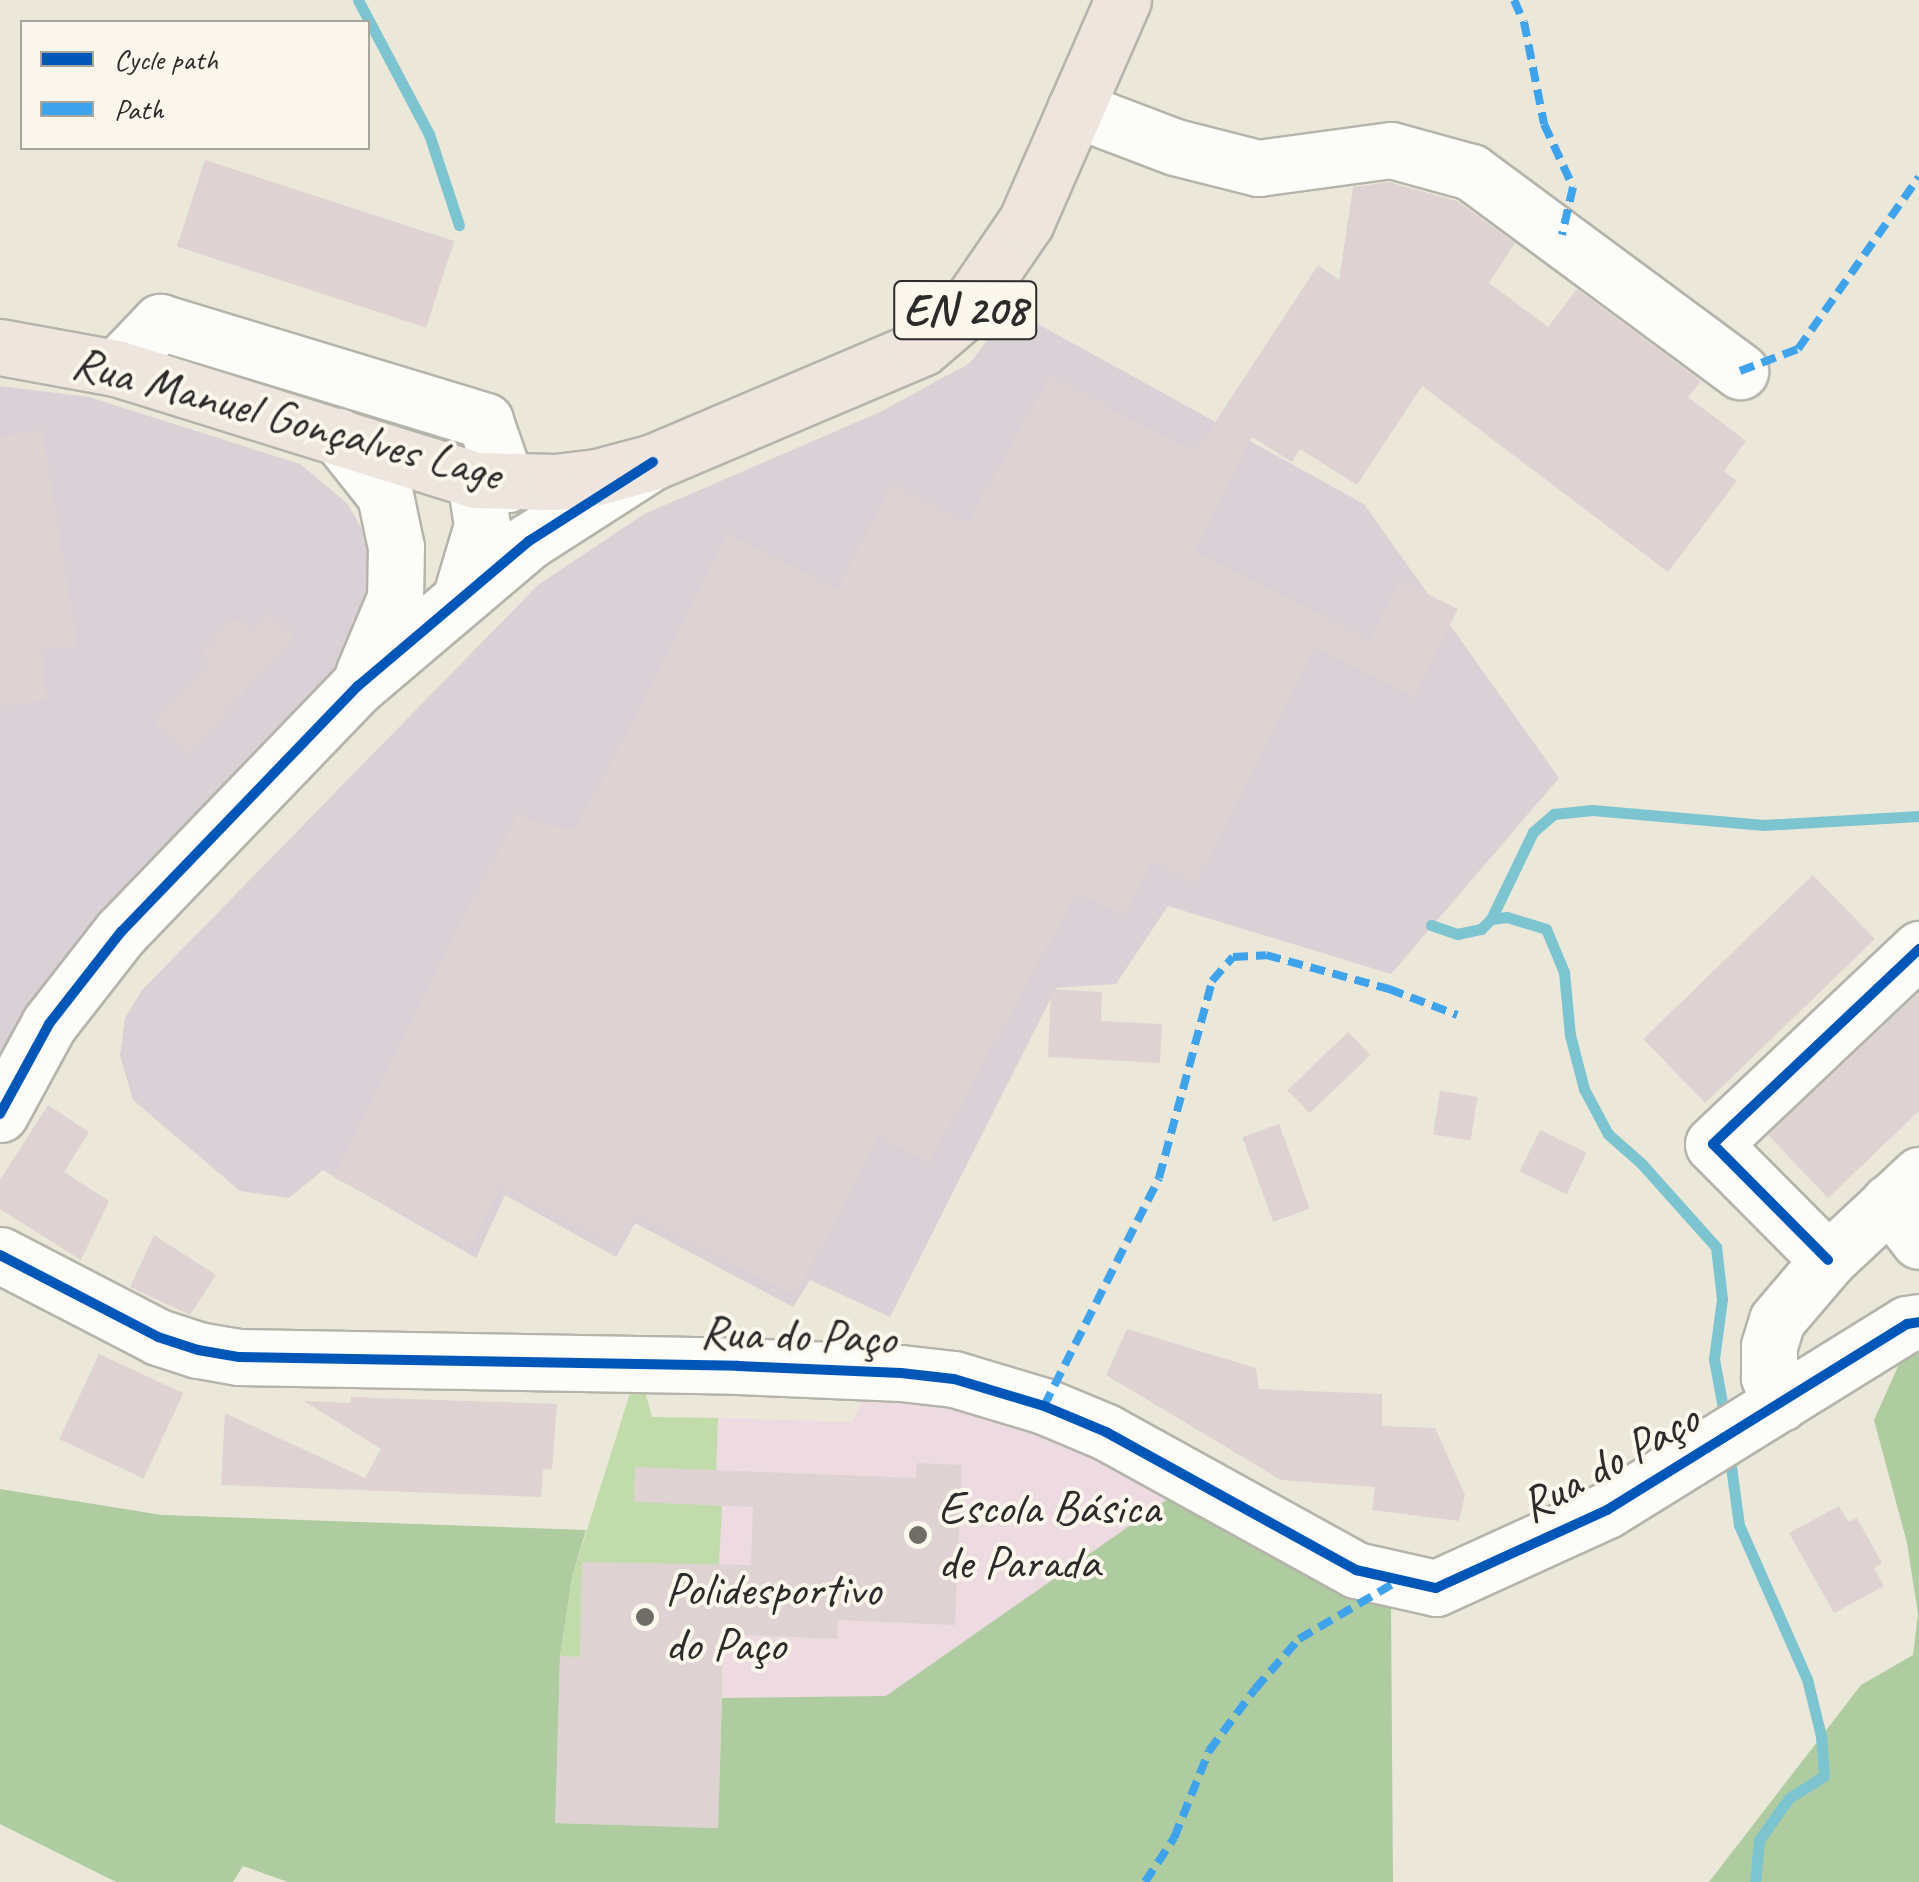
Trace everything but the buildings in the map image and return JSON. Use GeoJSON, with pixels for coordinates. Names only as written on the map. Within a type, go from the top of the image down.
{"type":"FeatureCollection","features":[{"type":"Feature","properties":{"kind":"main road","name":"Rua Manuel Gonçalves Lage"},"geometry":{"type":"LineString","coordinates":[[0,347],[116,368],[491,482],[598,477],[653,462],[922,348],[964,311],[1026,222],[1122,0]]}},
{"type":"Feature","properties":{"kind":"street"},"geometry":{"type":"LineString","coordinates":[[1075,110],[1174,147],[1258,168],[1391,150],[1471,172],[1740,371]]}},
{"type":"Feature","properties":{"kind":"street"},"geometry":{"type":"LineString","coordinates":[[116,368],[160,322],[484,422],[491,482],[461,596]]}},
{"type":"Feature","properties":{"kind":"street"},"geometry":{"type":"LineString","coordinates":[[338,436],[385,495],[396,547],[395,598],[358,686]]}},
{"type":"Feature","properties":{"kind":"street"},"geometry":{"type":"LineString","coordinates":[[0,1114],[48,1024],[121,932],[358,686],[529,541],[653,462]]}},
{"type":"Feature","properties":{"kind":"street"},"geometry":{"type":"LineString","coordinates":[[1828,1260],[1713,1144],[1919,949]]}},
{"type":"Feature","properties":{"kind":"street"},"geometry":{"type":"LineString","coordinates":[[1764,1414],[1769,1346],[1777,1320],[1828,1260],[1909,1206]]}},
{"type":"Feature","properties":{"kind":"street","name":"Rua do Paço"},"geometry":{"type":"LineString","coordinates":[[0,1255],[158,1337],[198,1350],[239,1357],[738,1366],[901,1372],[954,1380],[1057,1410],[1106,1432],[1356,1570],[1436,1588],[1607,1510],[1919,1322]]}},
{"type":"Feature","properties":{"kind":"shaded area"},"geometry":{"type":"Polygon","coordinates":[[[1011,309],[1364,504],[1559,778],[1391,974],[1168,906],[1116,984],[1056,988],[890,1317],[810,1280],[793,1307],[635,1223],[616,1257],[505,1195],[476,1258],[323,1170],[289,1198],[240,1191],[133,1100],[120,1056],[125,1018],[142,990],[538,585],[644,514],[880,412],[970,363],[1011,309]]]}},
{"type":"Feature","properties":{"kind":"shaded area"},"geometry":{"type":"Polygon","coordinates":[[[0,386],[89,397],[300,464],[347,503],[366,536],[375,563],[374,596],[348,663],[0,1063],[0,386]]]}},
{"type":"Feature","properties":{"kind":"shaded area","name":"Escola Básica de Parada"},"geometry":{"type":"Polygon","coordinates":[[[866,1393],[997,1409],[1175,1494],[886,1697],[722,1698],[725,1566],[719,1566],[722,1506],[715,1506],[718,1418],[852,1422],[866,1393]]]}},
{"type":"Feature","properties":{"kind":"green space"},"geometry":{"type":"Polygon","coordinates":[[[1919,1349],[1919,1882],[1709,1882],[1861,1685],[1913,1655],[1918,1614],[1907,1543],[1874,1420],[1900,1362],[1919,1349]]]}},
{"type":"Feature","properties":{"kind":"green space","name":"Polidesportivo do Paço"},"geometry":{"type":"Polygon","coordinates":[[[632,1387],[644,1387],[652,1417],[718,1418],[715,1505],[722,1506],[719,1565],[725,1565],[718,1828],[556,1823],[560,1656],[572,1577],[632,1387]]]}},
{"type":"Feature","properties":{"kind":"green space"},"geometry":{"type":"Polygon","coordinates":[[[0,1489],[162,1515],[586,1530],[572,1577],[560,1656],[556,1823],[718,1828],[722,1698],[886,1696],[1175,1494],[1391,1605],[1393,1882],[288,1882],[243,1866],[233,1882],[116,1882],[0,1824],[0,1489]]]}},
{"type":"Feature","properties":{"kind":"waterway"},"geometry":{"type":"LineString","coordinates":[[358,0],[369,20]]}},
{"type":"Feature","properties":{"kind":"waterway"},"geometry":{"type":"LineString","coordinates":[[370,23],[429,134],[459,225]]}},
{"type":"Feature","properties":{"kind":"waterway"},"geometry":{"type":"LineString","coordinates":[[1431,925],[1457,934],[1481,929],[1491,919],[1533,832],[1554,814],[1592,810],[1764,825],[1919,816]]}},
{"type":"Feature","properties":{"kind":"waterway"},"geometry":{"type":"LineString","coordinates":[[1491,919],[1507,917],[1546,929],[1564,972],[1570,1035],[1584,1089],[1608,1134],[1641,1163],[1716,1247],[1722,1299],[1714,1359],[1725,1419]]}},
{"type":"Feature","properties":{"kind":"waterway"},"geometry":{"type":"LineString","coordinates":[[1729,1452],[1739,1525],[1807,1679],[1821,1736],[1824,1776],[1789,1798],[1759,1840],[1755,1882]]}},
{"type":"Feature","properties":{"kind":"marked path"},"geometry":{"type":"LineString","coordinates":[[1514,0],[1524,22],[1544,124],[1573,187],[1562,235]]}},
{"type":"Feature","properties":{"kind":"marked path"},"geometry":{"type":"LineString","coordinates":[[1740,371],[1798,349],[1919,177]]}},
{"type":"Feature","properties":{"kind":"marked path"},"geometry":{"type":"LineString","coordinates":[[1044,1406],[1159,1178],[1212,981],[1233,957],[1266,955],[1389,989],[1457,1015]]}},
{"type":"Feature","properties":{"kind":"marked path"},"geometry":{"type":"LineString","coordinates":[[1145,1882],[1174,1838],[1209,1751],[1255,1689],[1299,1639],[1396,1582]]}},
{"type":"Feature","properties":{"kind":"cycle path"},"geometry":{"type":"LineString","coordinates":[[0,1114],[49,1024],[121,932],[358,686],[529,541],[653,462]]}},
{"type":"Feature","properties":{"kind":"cycle path"},"geometry":{"type":"LineString","coordinates":[[1828,1260],[1713,1144],[1919,949]]}},
{"type":"Feature","properties":{"kind":"cycle path"},"geometry":{"type":"LineString","coordinates":[[0,1255],[158,1337],[198,1350],[239,1357],[738,1366],[954,1379],[1044,1406],[1106,1432],[1356,1570],[1436,1588],[1607,1510],[1907,1324],[1919,1322]]}},
{"type":"Feature","properties":{"kind":"place","name":"Escola Básica de Parada"},"geometry":{"type":"Point","coordinates":[918,1535]}},
{"type":"Feature","properties":{"kind":"place","name":"Polidesportivo do Paço"},"geometry":{"type":"Point","coordinates":[645,1617]}}]}
